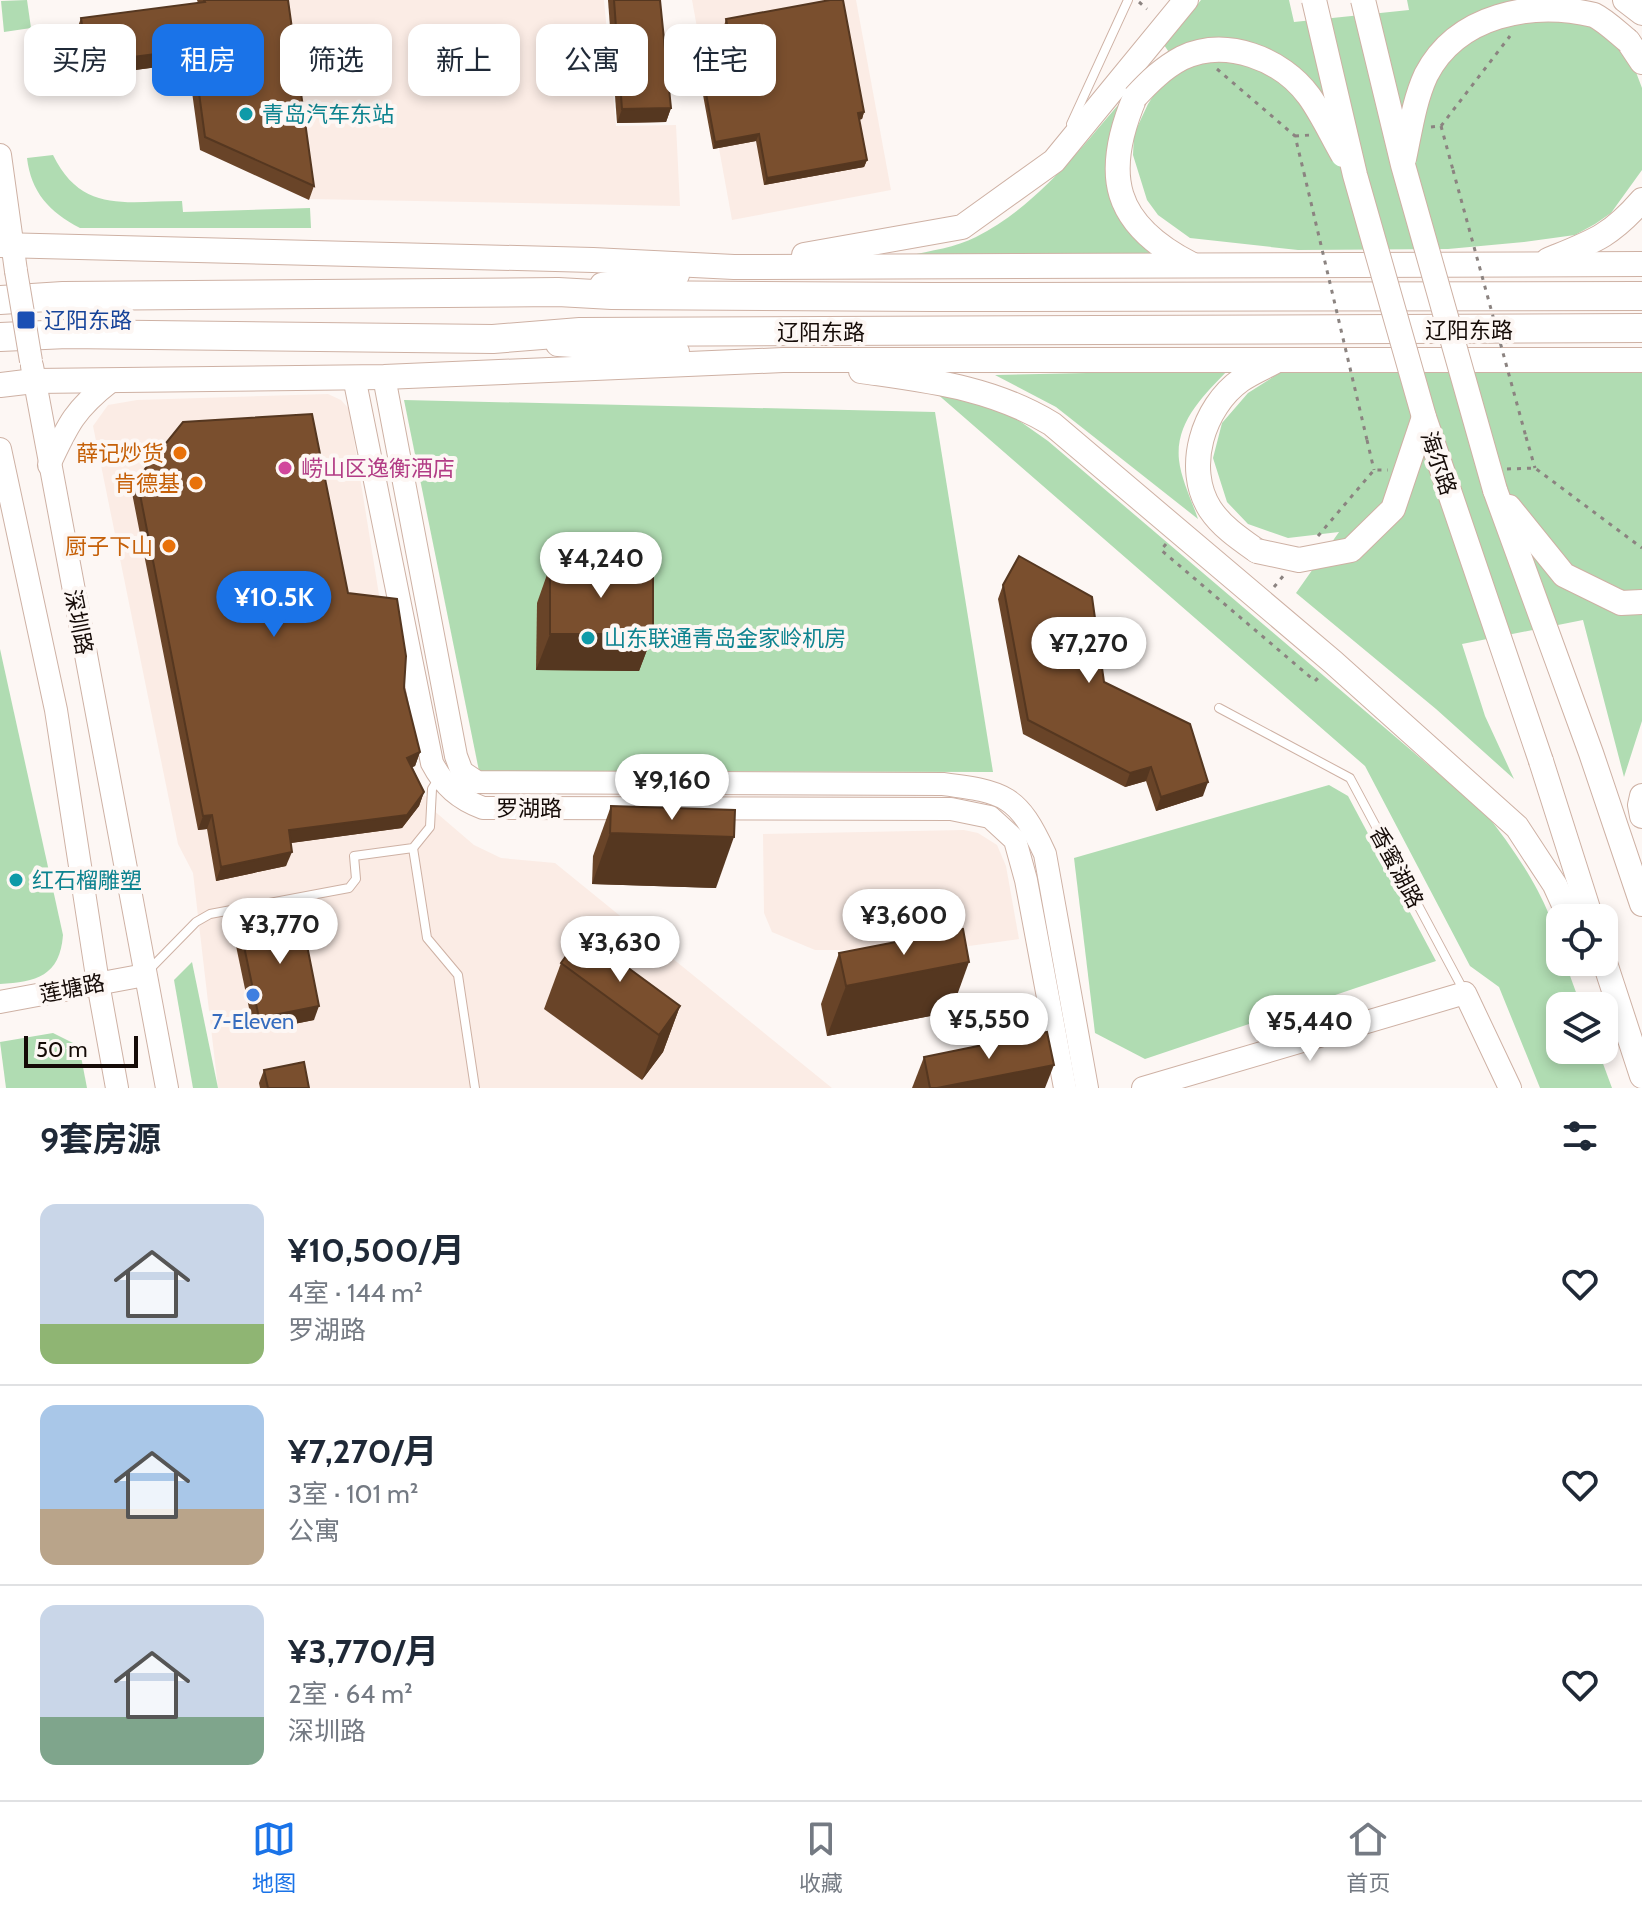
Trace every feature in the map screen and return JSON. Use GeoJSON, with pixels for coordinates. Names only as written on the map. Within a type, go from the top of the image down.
{"type":"FeatureCollection","features":[{"type":"Feature","properties":{"kind":"highway","name":"辽阳东路"},"geometry":{"type":"LineString","coordinates":[[0,300],[63,296],[558,292],[932,297],[1642,296]]}},
{"type":"Feature","properties":{"kind":"highway","name":"辽阳东路"},"geometry":{"type":"LineString","coordinates":[[0,337],[67,334],[493,339],[580,332],[1642,328]]}},
{"type":"Feature","properties":{"kind":"main road"},"geometry":{"type":"LineString","coordinates":[[558,292],[734,267],[962,227],[1054,161],[1186,0]]}},
{"type":"Feature","properties":{"kind":"main road","name":"海尔路"},"geometry":{"type":"LineString","coordinates":[[1314,0],[1355,175],[1424,417],[1587,904]]}},
{"type":"Feature","properties":{"kind":"main road","name":"海尔路"},"geometry":{"type":"LineString","coordinates":[[1363,0],[1403,165],[1495,490],[1591,753],[1642,904]]}},
{"type":"Feature","properties":{"kind":"main road"},"geometry":{"type":"LineString","coordinates":[[1625,0],[1642,13]]}},
{"type":"Feature","properties":{"kind":"main road"},"geometry":{"type":"LineString","coordinates":[[1403,165],[1425,77],[1451,40],[1472,23],[1495,11],[1519,4],[1555,4],[1595,15],[1628,41],[1642,62]]}},
{"type":"Feature","properties":{"kind":"main road"},"geometry":{"type":"LineString","coordinates":[[1193,265],[1157,244],[1140,228],[1125,205],[1117,180],[1118,145],[1135,97],[1158,73],[1185,57],[1221,50],[1262,57],[1290,74],[1310,97],[1355,175]]}},
{"type":"Feature","properties":{"kind":"main road"},"geometry":{"type":"LineString","coordinates":[[1535,265],[1602,238],[1642,200]]}},
{"type":"Feature","properties":{"kind":"main road"},"geometry":{"type":"LineString","coordinates":[[6,246],[593,260],[734,267],[1642,264]]}},
{"type":"Feature","properties":{"kind":"main road"},"geometry":{"type":"LineString","coordinates":[[493,339],[783,360],[962,386],[1023,407],[1052,424],[1333,662],[1517,827],[1555,885],[1564,904]]}},
{"type":"Feature","properties":{"kind":"main road","name":"辽阳东路"},"geometry":{"type":"LineString","coordinates":[[0,385],[32,371],[111,381],[384,377],[783,360],[1642,360]]}},
{"type":"Feature","properties":{"kind":"main road"},"geometry":{"type":"LineString","coordinates":[[1279,360],[1241,380],[1219,401],[1205,427],[1198,455],[1200,481],[1209,508],[1231,533],[1257,551],[1299,560],[1351,550],[1393,509],[1424,417]]}},
{"type":"Feature","properties":{"kind":"main road"},"geometry":{"type":"LineString","coordinates":[[1495,490],[1564,575],[1621,603],[1642,602]]}},
{"type":"Feature","properties":{"kind":"main road"},"geometry":{"type":"LineString","coordinates":[[1642,796],[1642,816]]}},
{"type":"Feature","properties":{"kind":"main road"},"geometry":{"type":"LineString","coordinates":[[1598,976],[1633,1051]]}},
{"type":"Feature","properties":{"kind":"main road"},"geometry":{"type":"LineString","coordinates":[[1609,976],[1642,1076]]}},
{"type":"Feature","properties":{"kind":"street","name":"深圳路"},"geometry":{"type":"LineString","coordinates":[[0,155],[6,246],[16,271],[49,465],[167,1088]]}},
{"type":"Feature","properties":{"kind":"street"},"geometry":{"type":"LineString","coordinates":[[354,377],[432,763],[440,777]]}},
{"type":"Feature","properties":{"kind":"street"},"geometry":{"type":"LineString","coordinates":[[384,377],[453,741],[462,772],[477,782],[943,784],[988,790],[1015,805],[1032,825],[1045,854],[1087,1088]]}},
{"type":"Feature","properties":{"kind":"street"},"geometry":{"type":"LineString","coordinates":[[49,465],[68,424],[86,400],[111,381]]}},
{"type":"Feature","properties":{"kind":"street","name":"深圳路"},"geometry":{"type":"LineString","coordinates":[[1,459],[56,710],[117,1088]]}},
{"type":"Feature","properties":{"kind":"street","name":"罗湖路"},"geometry":{"type":"LineString","coordinates":[[440,777],[465,801],[483,808],[951,809],[990,817],[1015,840],[1026,880],[1065,1088]]}},
{"type":"Feature","properties":{"kind":"street","name":"莲塘路"},"geometry":{"type":"LineString","coordinates":[[0,1002],[145,975]]}},
{"type":"Feature","properties":{"kind":"street"},"geometry":{"type":"LineString","coordinates":[[1143,1088],[1465,993]]}},
{"type":"Feature","properties":{"kind":"street","name":"香蜜湖路"},"geometry":{"type":"LineString","coordinates":[[1465,993],[1510,1088]]}},
{"type":"Feature","properties":{"kind":"lane"},"geometry":{"type":"LineString","coordinates":[[1054,161],[1128,0]]}},
{"type":"Feature","properties":{"kind":"lane","name":"香蜜湖路"},"geometry":{"type":"LineString","coordinates":[[1219,708],[1350,778],[1465,993]]}},
{"type":"Feature","properties":{"kind":"lane"},"geometry":{"type":"LineString","coordinates":[[145,975],[196,922],[210,914],[349,888],[356,879],[354,856],[413,848],[430,827],[432,789],[440,777]]}},
{"type":"Feature","properties":{"kind":"lane"},"geometry":{"type":"LineString","coordinates":[[413,848],[427,938],[458,975],[475,1088]]}},
{"type":"Feature","properties":{"kind":"path"},"geometry":{"type":"LineString","coordinates":[[1136,0],[1147,9]]}},
{"type":"Feature","properties":{"kind":"path"},"geometry":{"type":"LineString","coordinates":[[1426,127],[1441,126],[1512,34]]}},
{"type":"Feature","properties":{"kind":"path"},"geometry":{"type":"LineString","coordinates":[[1212,65],[1295,136],[1374,470],[1314,540]]}},
{"type":"Feature","properties":{"kind":"path"},"geometry":{"type":"LineString","coordinates":[[1441,126],[1535,468],[1642,548]]}},
{"type":"Feature","properties":{"kind":"path"},"geometry":{"type":"LineString","coordinates":[[1295,136],[1324,134]]}},
{"type":"Feature","properties":{"kind":"path"},"geometry":{"type":"LineString","coordinates":[[1177,530],[1161,550],[1315,681],[1333,662]]}},
{"type":"Feature","properties":{"kind":"path"},"geometry":{"type":"LineString","coordinates":[[1274,587],[1284,575]]}},
{"type":"Feature","properties":{"kind":"shaded area"},"geometry":{"type":"Polygon","coordinates":[[[281,0],[604,0],[606,24],[536,24],[536,96],[613,96],[616,126],[676,125],[680,206],[309,199],[295,96],[392,96],[392,24],[284,24],[281,0]]]}},
{"type":"Feature","properties":{"kind":"shaded area"},"geometry":{"type":"Polygon","coordinates":[[[692,0],[856,0],[891,190],[732,220],[709,96],[776,96],[776,24],[696,24],[692,0]]]}},
{"type":"Feature","properties":{"kind":"shaded area"},"geometry":{"type":"Polygon","coordinates":[[[328,394],[341,400],[349,409],[407,768],[416,790],[436,803],[432,809],[474,845],[501,858],[555,863],[832,1088],[218,1088],[193,873],[178,844],[93,426],[108,405],[137,400],[328,394]]]}},
{"type":"Feature","properties":{"kind":"shaded area"},"geometry":{"type":"Polygon","coordinates":[[[964,830],[978,833],[997,845],[1006,866],[1019,939],[940,950],[815,950],[772,932],[764,913],[763,834],[964,830]]]}},
{"type":"Feature","properties":{"kind":"green space"},"geometry":{"type":"Polygon","coordinates":[[[27,0],[30,24],[24,24],[24,29],[4,32],[1,1],[27,0]]]}},
{"type":"Feature","properties":{"kind":"green space"},"geometry":{"type":"Polygon","coordinates":[[[1201,0],[1289,0],[1294,22],[1409,10],[1407,0],[1578,0],[1573,23],[1591,26],[1619,45],[1631,59],[1642,88],[1642,170],[1611,213],[1575,235],[1448,249],[1298,250],[1190,238],[1158,215],[1147,200],[1133,155],[1134,134],[1148,104],[1157,90],[1182,71],[1164,45],[1201,0]]]}},
{"type":"Feature","properties":{"kind":"green space"},"geometry":{"type":"Polygon","coordinates":[[[1132,89],[1119,215],[1138,242],[1160,258],[904,257],[968,241],[1021,207],[1061,170],[1132,89]]]}},
{"type":"Feature","properties":{"kind":"green space"},"geometry":{"type":"Polygon","coordinates":[[[53,155],[78,187],[107,200],[182,201],[183,212],[310,208],[311,228],[80,228],[43,200],[33,181],[27,158],[53,155]]]}},
{"type":"Feature","properties":{"kind":"green space"},"geometry":{"type":"Polygon","coordinates":[[[1377,368],[1439,372],[1642,372],[1642,721],[1624,777],[1583,620],[1462,644],[1485,716],[1514,779],[1436,709],[1296,593],[1339,532],[1288,538],[1248,524],[1227,502],[1213,458],[1222,423],[1248,393],[1284,370],[1377,368]]]}},
{"type":"Feature","properties":{"kind":"green space"},"geometry":{"type":"Polygon","coordinates":[[[1228,370],[1193,410],[1186,421],[1179,446],[1182,475],[1198,519],[1056,407],[995,375],[1228,370]]]}},
{"type":"Feature","properties":{"kind":"green space"},"geometry":{"type":"Polygon","coordinates":[[[935,392],[1004,410],[1048,441],[1486,814],[1522,864],[1546,908],[1546,976],[1570,976],[1576,992],[1546,992],[1546,1064],[1603,1064],[1612,1088],[1540,1088],[1499,987],[1470,966],[1365,766],[935,392]]]}},
{"type":"Feature","properties":{"kind":"green space"},"geometry":{"type":"Polygon","coordinates":[[[404,400],[935,412],[993,772],[479,771],[404,400]]]}},
{"type":"Feature","properties":{"kind":"green space"},"geometry":{"type":"Polygon","coordinates":[[[0,649],[63,935],[57,960],[44,974],[25,981],[0,984],[0,649]]]}},
{"type":"Feature","properties":{"kind":"green space"},"geometry":{"type":"Polygon","coordinates":[[[1329,785],[1348,796],[1436,961],[1145,1059],[1095,1033],[1074,858],[1329,785]]]}},
{"type":"Feature","properties":{"kind":"green space"},"geometry":{"type":"Polygon","coordinates":[[[192,962],[218,1088],[193,1088],[174,980],[192,962]]]}},
{"type":"Feature","properties":{"kind":"green space"},"geometry":{"type":"Polygon","coordinates":[[[53,1033],[79,1046],[87,1088],[6,1088],[0,1042],[53,1033]]]}},
{"type":"Feature","properties":{"kind":"building"},"geometry":{"type":"Polygon","coordinates":[[[288,0],[291,24],[280,24],[280,96],[301,96],[314,186],[205,137],[199,96],[264,96],[264,24],[152,24],[152,54],[136,57],[136,24],[82,24],[81,18],[205,2],[288,0]]]}},
{"type":"Feature","properties":{"kind":"building"},"geometry":{"type":"Polygon","coordinates":[[[614,0],[660,0],[664,96],[670,96],[671,108],[622,109],[621,96],[648,96],[648,24],[616,24],[614,0]]]}},
{"type":"Feature","properties":{"kind":"building"},"geometry":{"type":"Polygon","coordinates":[[[843,0],[864,112],[858,113],[867,160],[767,178],[759,134],[715,142],[706,96],[776,96],[776,24],[727,24],[726,19],[843,0]]]}},
{"type":"Feature","properties":{"kind":"building"},"geometry":{"type":"Polygon","coordinates":[[[312,414],[348,593],[397,599],[406,656],[404,688],[420,752],[407,758],[424,792],[407,815],[289,830],[292,852],[221,867],[212,815],[203,816],[137,479],[183,422],[312,414]]]}},
{"type":"Feature","properties":{"kind":"building"},"geometry":{"type":"Polygon","coordinates":[[[1019,556],[1092,597],[1104,682],[1190,724],[1208,782],[1161,797],[1151,767],[1130,773],[1028,720],[1003,585],[1019,556]]]}},
{"type":"Feature","properties":{"kind":"building"},"geometry":{"type":"Polygon","coordinates":[[[550,566],[653,568],[653,634],[550,634],[550,566]]]}},
{"type":"Feature","properties":{"kind":"building"},"geometry":{"type":"Polygon","coordinates":[[[611,806],[735,810],[734,837],[610,833],[611,806]]]}},
{"type":"Feature","properties":{"kind":"building"},"geometry":{"type":"Polygon","coordinates":[[[301,915],[319,1006],[259,1018],[240,927],[301,915]]]}},
{"type":"Feature","properties":{"kind":"building"},"geometry":{"type":"Polygon","coordinates":[[[963,929],[969,962],[846,986],[839,953],[963,929]]]}},
{"type":"Feature","properties":{"kind":"building"},"geometry":{"type":"Polygon","coordinates":[[[582,934],[680,1006],[659,1035],[561,963],[582,934]]]}},
{"type":"Feature","properties":{"kind":"building"},"geometry":{"type":"Polygon","coordinates":[[[1047,1032],[1054,1065],[930,1088],[924,1057],[1047,1032]]]}},
{"type":"Feature","properties":{"kind":"building"},"geometry":{"type":"Polygon","coordinates":[[[304,1062],[309,1088],[268,1088],[264,1070],[304,1062]]]}},
{"type":"Feature","properties":{"kind":"place","name":"青岛汽车东站"},"geometry":{"type":"Point","coordinates":[246,114]}},
{"type":"Feature","properties":{"kind":"place","name":"辽阳东路"},"geometry":{"type":"Point","coordinates":[26,320]}},
{"type":"Feature","properties":{"kind":"place","name":"薛记炒货"},"geometry":{"type":"Point","coordinates":[180,453]}},
{"type":"Feature","properties":{"kind":"place","name":"崂山区逸衡酒店"},"geometry":{"type":"Point","coordinates":[285,468]}},
{"type":"Feature","properties":{"kind":"place","name":"肯德基"},"geometry":{"type":"Point","coordinates":[196,483]}},
{"type":"Feature","properties":{"kind":"place","name":"厨子下山"},"geometry":{"type":"Point","coordinates":[169,546]}},
{"type":"Feature","properties":{"kind":"place","name":"山东联通青岛金家岭机房"},"geometry":{"type":"Point","coordinates":[588,638]}},
{"type":"Feature","properties":{"kind":"place","name":"红石榴雕塑"},"geometry":{"type":"Point","coordinates":[16,880]}},
{"type":"Feature","properties":{"kind":"place","name":"7-Eleven"},"geometry":{"type":"Point","coordinates":[253,995]}}]}
